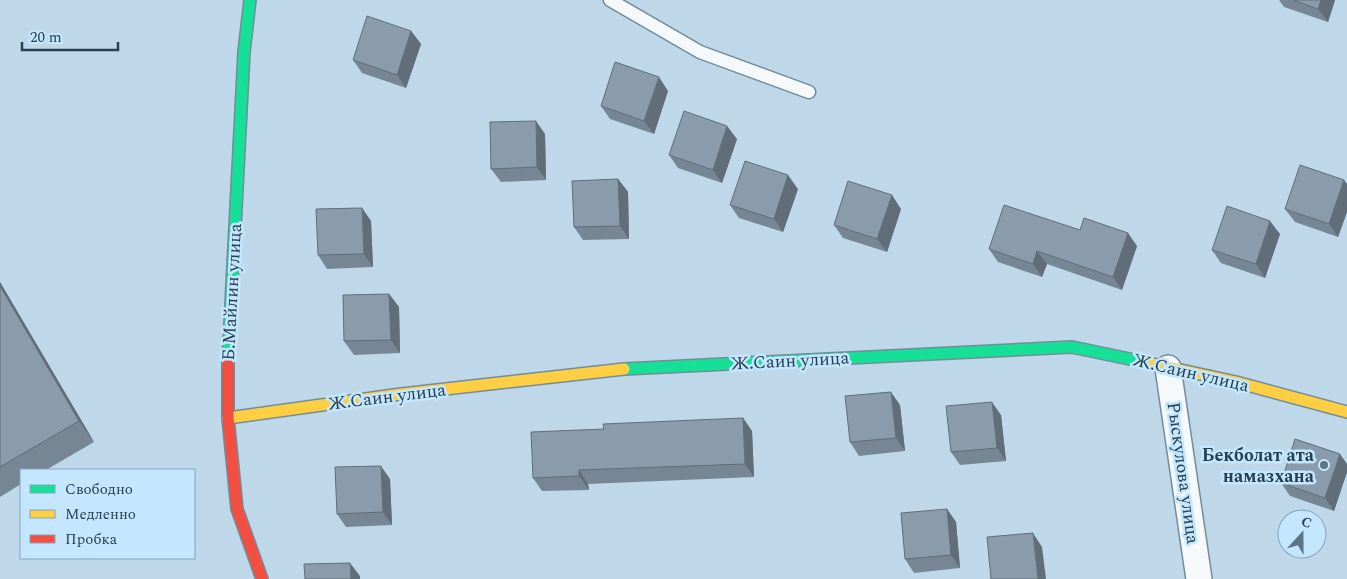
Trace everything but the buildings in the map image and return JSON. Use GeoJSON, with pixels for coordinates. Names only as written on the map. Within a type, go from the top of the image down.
{"type":"FeatureCollection","features":[{"type":"Feature","properties":{"kind":"street","name":"Б.Майлин улица"},"geometry":{"type":"LineString","coordinates":[[250,0],[244,52],[229,326],[228,418],[237,509],[262,579]]}},
{"type":"Feature","properties":{"kind":"street","name":"Ж.Саин улица"},"geometry":{"type":"LineString","coordinates":[[228,418],[401,394],[630,368],[1072,347],[1236,382],[1347,412]]}},
{"type":"Feature","properties":{"kind":"street","name":"Рыскулова улица"},"geometry":{"type":"LineString","coordinates":[[1168,368],[1199,579]]}},
{"type":"Feature","properties":{"kind":"lane"},"geometry":{"type":"LineString","coordinates":[[610,0],[700,52],[809,92]]}},
{"type":"Feature","properties":{"kind":"traffic: fast"},"geometry":{"type":"LineString","coordinates":[[228,363],[244,52],[250,0]]}},
{"type":"Feature","properties":{"kind":"traffic: fast"},"geometry":{"type":"LineString","coordinates":[[624,369],[1072,347],[1144,362]]}},
{"type":"Feature","properties":{"kind":"traffic: slow"},"geometry":{"type":"LineString","coordinates":[[1144,362],[1236,382],[1347,412]]}},
{"type":"Feature","properties":{"kind":"traffic: slow"},"geometry":{"type":"LineString","coordinates":[[228,418],[401,394],[624,369]]}},
{"type":"Feature","properties":{"kind":"traffic: jam"},"geometry":{"type":"LineString","coordinates":[[228,363],[228,418],[237,509],[262,579]]}},
{"type":"Feature","properties":{"kind":"place","name":"Бекболат ата намазхана"},"geometry":{"type":"Point","coordinates":[1324,465]}}]}
